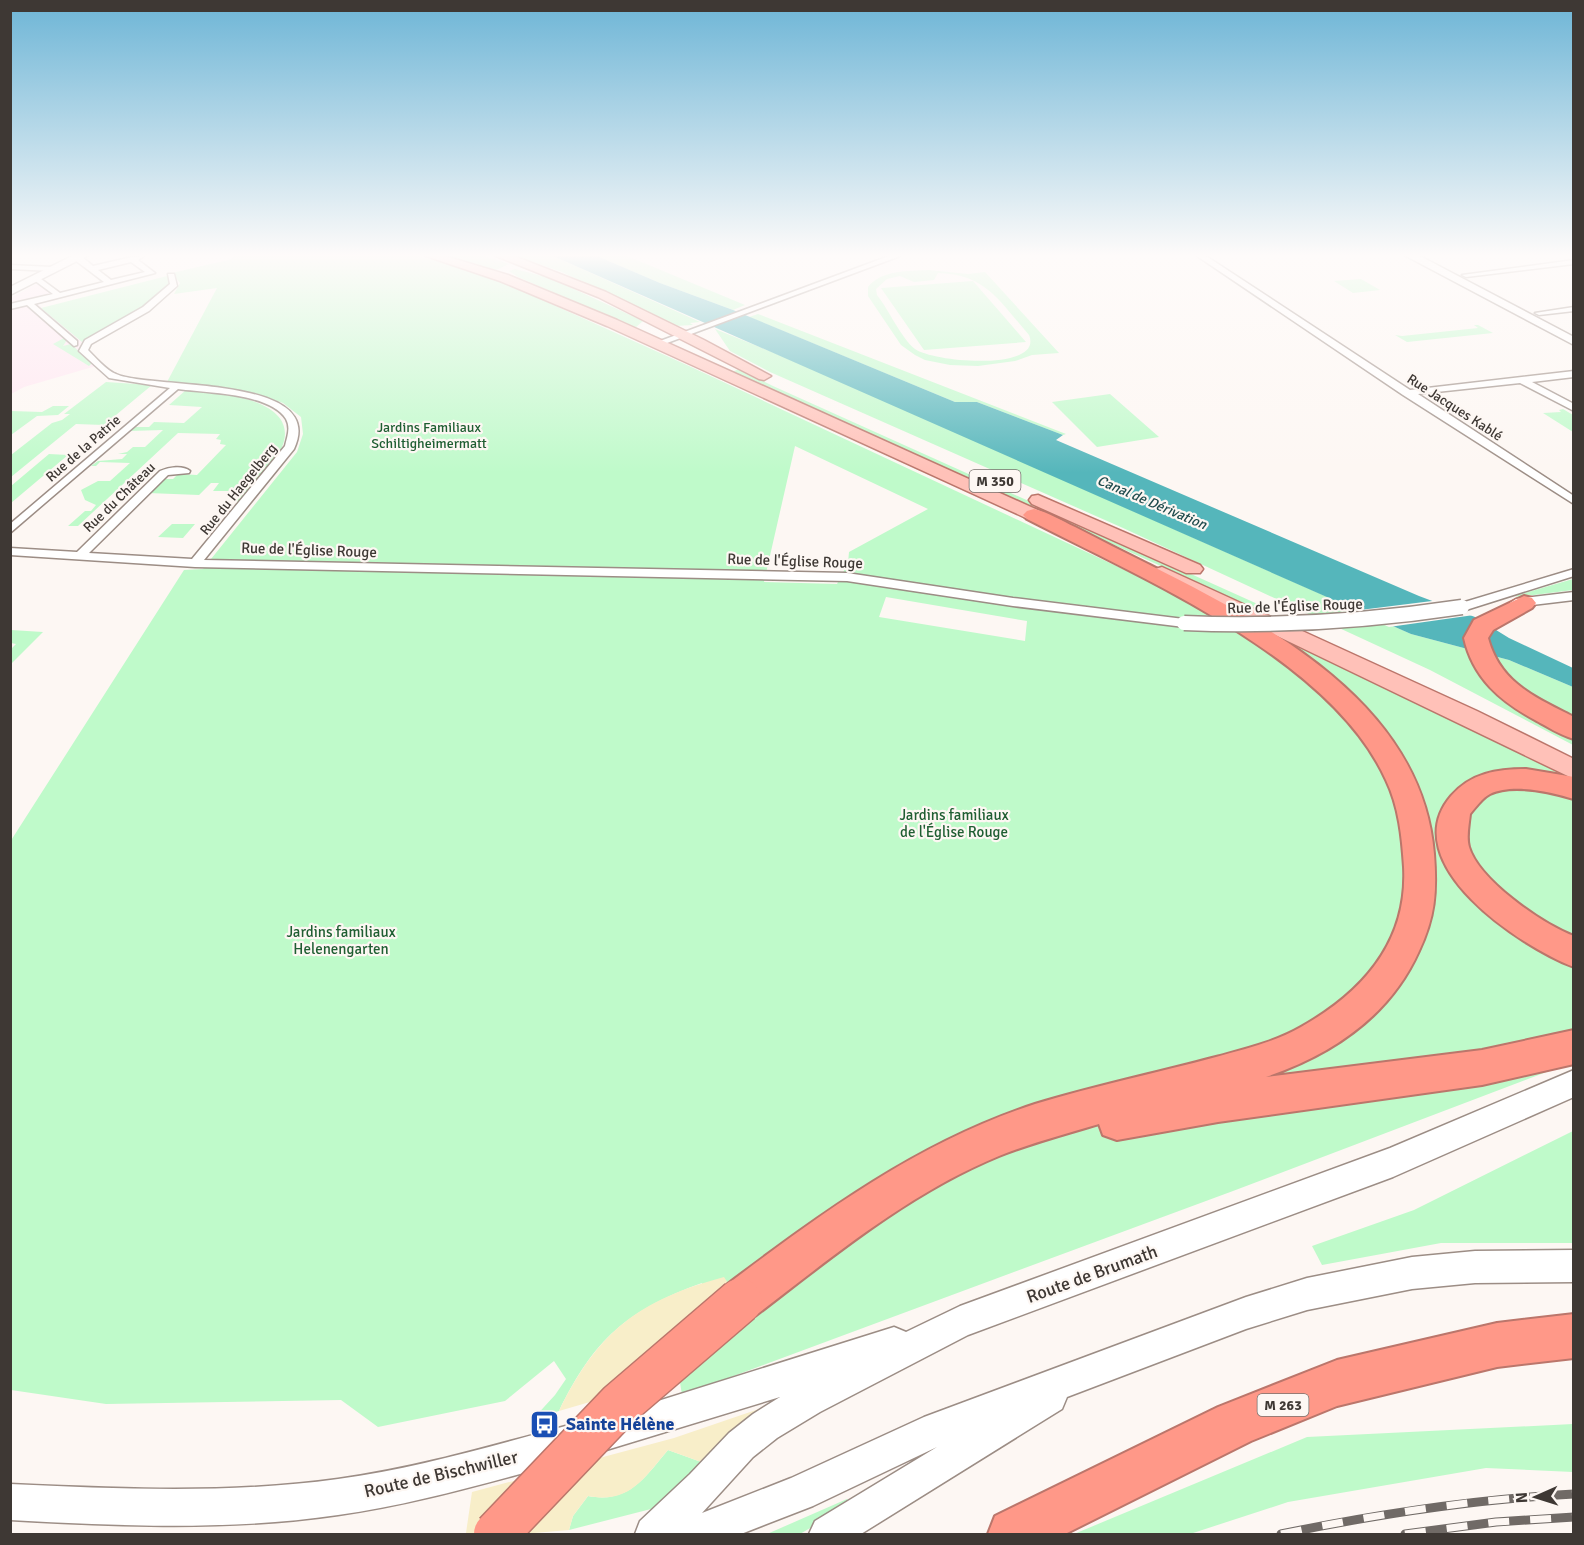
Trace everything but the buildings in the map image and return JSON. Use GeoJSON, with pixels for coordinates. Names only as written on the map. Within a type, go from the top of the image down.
{"type":"FeatureCollection","features":[{"type":"Feature","properties":{"kind":"highway"},"geometry":{"type":"LineString","coordinates":[[496,1534],[620,1404],[740,1301],[873,1202],[926,1169],[978,1144],[1033,1124],[1238,1069],[1317,1038],[1367,1001],[1394,969],[1410,939],[1421,892],[1422,863],[1416,826],[1406,790],[1387,755],[1365,722],[1316,672],[1272,641],[1226,613],[1034,515]]}},
{"type":"Feature","properties":{"kind":"highway"},"geometry":{"type":"LineString","coordinates":[[1524,603],[1483,625],[1476,638],[1482,660],[1494,678],[1516,695],[1574,729]]}},
{"type":"Feature","properties":{"kind":"highway"},"geometry":{"type":"LineString","coordinates":[[1574,788],[1554,782],[1510,780],[1479,788],[1456,811],[1454,846],[1480,890],[1523,925],[1560,947],[1574,952]]}},
{"type":"Feature","properties":{"kind":"highway"},"geometry":{"type":"LineString","coordinates":[[780,1271],[876,1210],[922,1186],[985,1158],[1041,1140],[1153,1113],[1482,1069],[1542,1057],[1574,1047]]}},
{"type":"Feature","properties":{"kind":"highway","name":"M 263"},"geometry":{"type":"LineString","coordinates":[[1013,1534],[1235,1424],[1337,1383],[1497,1345],[1574,1336]]}},
{"type":"Feature","properties":{"kind":"main road","name":"M 350"},"geometry":{"type":"LineString","coordinates":[[620,328],[1278,626],[1574,770]]}},
{"type":"Feature","properties":{"kind":"main road","name":"M 350"},"geometry":{"type":"LineString","coordinates":[[669,328],[786,388],[1214,579]]}},
{"type":"Feature","properties":{"kind":"main road"},"geometry":{"type":"LineString","coordinates":[[1547,328],[1574,342]]}},
{"type":"Feature","properties":{"kind":"main road"},"geometry":{"type":"LineString","coordinates":[[1256,597],[1574,753]]}},
{"type":"Feature","properties":{"kind":"main road","name":"Route de Brumath"},"geometry":{"type":"LineString","coordinates":[[652,1534],[703,1487],[741,1445],[765,1426],[808,1400],[960,1322],[1393,1162],[1574,1083]]}},
{"type":"Feature","properties":{"kind":"main road"},"geometry":{"type":"LineString","coordinates":[[695,1534],[800,1493],[924,1434],[1246,1312],[1307,1294],[1412,1273],[1475,1267],[1574,1266]]}},
{"type":"Feature","properties":{"kind":"main road","name":"Route de Bischwiller"},"geometry":{"type":"LineString","coordinates":[[10,1502],[118,1508],[256,1505],[384,1490],[675,1414],[960,1322]]}},
{"type":"Feature","properties":{"kind":"main road"},"geometry":{"type":"LineString","coordinates":[[828,1534],[960,1450],[1100,1367]]}},
{"type":"Feature","properties":{"kind":"street"},"geometry":{"type":"LineString","coordinates":[[57,328],[74,343]]}},
{"type":"Feature","properties":{"kind":"street","name":"Rue du Haegelberg"},"geometry":{"type":"LineString","coordinates":[[112,328],[88,342],[82,351],[111,376],[170,387],[249,395],[279,406],[291,419],[294,430],[290,447],[195,563]]}},
{"type":"Feature","properties":{"kind":"street"},"geometry":{"type":"LineString","coordinates":[[656,344],[698,328]]}},
{"type":"Feature","properties":{"kind":"street","name":"Rue Jacques Kablé"},"geometry":{"type":"LineString","coordinates":[[1308,328],[1574,501]]}},
{"type":"Feature","properties":{"kind":"street"},"geometry":{"type":"LineString","coordinates":[[1406,393],[1574,374]]}},
{"type":"Feature","properties":{"kind":"street"},"geometry":{"type":"LineString","coordinates":[[1522,380],[1574,408]]}},
{"type":"Feature","properties":{"kind":"street","name":"Rue de la Patrie"},"geometry":{"type":"LineString","coordinates":[[10,530],[170,387]]}},
{"type":"Feature","properties":{"kind":"street","name":"Rue du Château"},"geometry":{"type":"LineString","coordinates":[[78,557],[164,473],[185,471]]}},
{"type":"Feature","properties":{"kind":"street"},"geometry":{"type":"LineString","coordinates":[[1541,481],[1574,508]]}},
{"type":"Feature","properties":{"kind":"street"},"geometry":{"type":"LineString","coordinates":[[10,551],[195,563]]}},
{"type":"Feature","properties":{"kind":"street","name":"Rue de l'Église Rouge"},"geometry":{"type":"LineString","coordinates":[[195,563],[847,577],[1013,603],[1184,623],[1255,627],[1319,625],[1574,596]]}},
{"type":"Feature","properties":{"kind":"street","name":"Rue de l'Église Rouge"},"geometry":{"type":"LineString","coordinates":[[1462,607],[1574,572]]}},
{"type":"Feature","properties":{"kind":"shaded area"},"geometry":{"type":"Polygon","coordinates":[[[11,328],[107,328],[82,342],[78,350],[96,366],[24,387],[11,394],[11,328]]]}},
{"type":"Feature","properties":{"kind":"green space"},"geometry":{"type":"Polygon","coordinates":[[[65,328],[107,328],[82,342],[65,328]]]}},
{"type":"Feature","properties":{"kind":"green space"},"geometry":{"type":"Polygon","coordinates":[[[196,328],[605,328],[1206,608],[1298,645],[1573,779],[1573,1062],[1233,1191],[682,1395],[679,1376],[702,1283],[653,1304],[633,1316],[600,1346],[572,1386],[559,1411],[533,1419],[566,1379],[554,1361],[505,1401],[378,1427],[341,1400],[106,1404],[11,1390],[10,842],[184,570],[203,569],[297,452],[303,434],[301,417],[283,403],[255,393],[167,382],[196,328]],[[795,446],[764,582],[837,584],[848,563],[849,552],[928,509],[795,446]],[[886,597],[879,617],[1025,641],[1027,621],[886,597]]]}},
{"type":"Feature","properties":{"kind":"green space"},"geometry":{"type":"Polygon","coordinates":[[[776,328],[794,328],[1066,434],[1063,435],[977,402],[955,402],[776,328]]]}},
{"type":"Feature","properties":{"kind":"green space"},"geometry":{"type":"Polygon","coordinates":[[[890,328],[898,328],[915,349],[926,354],[964,360],[1005,359],[1020,354],[1029,347],[1029,335],[1023,328],[1036,328],[1059,353],[1032,355],[1015,361],[978,366],[950,365],[925,360],[901,345],[890,328]]]}},
{"type":"Feature","properties":{"kind":"green space"},"geometry":{"type":"Polygon","coordinates":[[[909,328],[1014,328],[1026,342],[924,350],[909,328]]]}},
{"type":"Feature","properties":{"kind":"green space"},"geometry":{"type":"Polygon","coordinates":[[[1477,328],[1484,328],[1493,333],[1407,342],[1395,335],[1477,328]]]}},
{"type":"Feature","properties":{"kind":"green space"},"geometry":{"type":"Polygon","coordinates":[[[715,329],[799,363],[1411,634],[1509,660],[1573,687],[1573,745],[1430,670],[1123,528],[770,372],[730,351],[715,329]]]}},
{"type":"Feature","properties":{"kind":"green space"},"geometry":{"type":"Polygon","coordinates":[[[64,338],[67,340],[63,346],[71,344],[92,363],[89,366],[53,344],[64,338]]]}},
{"type":"Feature","properties":{"kind":"green space"},"geometry":{"type":"Polygon","coordinates":[[[739,369],[1271,610],[1258,610],[732,372],[739,369]]]}},
{"type":"Feature","properties":{"kind":"green space"},"geometry":{"type":"Polygon","coordinates":[[[106,382],[152,385],[104,425],[76,424],[11,477],[11,455],[52,423],[70,414],[64,414],[106,382]]]}},
{"type":"Feature","properties":{"kind":"green space"},"geometry":{"type":"Polygon","coordinates":[[[186,390],[234,396],[252,401],[268,408],[280,418],[285,431],[282,447],[263,476],[239,502],[233,502],[242,491],[213,491],[219,483],[211,483],[199,495],[148,493],[163,479],[173,479],[178,474],[197,475],[226,445],[220,444],[221,440],[216,439],[220,434],[178,433],[78,526],[68,526],[85,511],[91,511],[96,505],[85,500],[81,490],[98,481],[110,481],[130,463],[100,462],[96,466],[91,466],[98,461],[122,459],[127,454],[118,454],[127,452],[133,447],[145,447],[163,430],[129,431],[136,427],[149,427],[154,422],[184,423],[202,407],[169,405],[186,390]]]}},
{"type":"Feature","properties":{"kind":"green space"},"geometry":{"type":"Polygon","coordinates":[[[1110,394],[1159,437],[1097,447],[1052,402],[1110,394]]]}},
{"type":"Feature","properties":{"kind":"green space"},"geometry":{"type":"Polygon","coordinates":[[[53,406],[69,406],[58,415],[37,416],[11,435],[11,411],[42,412],[53,406]]]}},
{"type":"Feature","properties":{"kind":"green space"},"geometry":{"type":"Polygon","coordinates":[[[1563,409],[1573,415],[1573,432],[1543,413],[1561,412],[1559,410],[1563,409]]]}},
{"type":"Feature","properties":{"kind":"green space"},"geometry":{"type":"Polygon","coordinates":[[[49,454],[68,455],[11,503],[11,486],[49,454]]]}},
{"type":"Feature","properties":{"kind":"green space"},"geometry":{"type":"Polygon","coordinates":[[[172,524],[195,524],[183,538],[158,537],[172,524]]]}},
{"type":"Feature","properties":{"kind":"green space"},"geometry":{"type":"Polygon","coordinates":[[[1573,579],[1573,590],[1515,596],[1573,579]]]}},
{"type":"Feature","properties":{"kind":"green space"},"geometry":{"type":"Polygon","coordinates":[[[11,630],[43,632],[11,664],[11,649],[16,644],[11,643],[11,630]]]}},
{"type":"Feature","properties":{"kind":"green space"},"geometry":{"type":"Polygon","coordinates":[[[1573,1131],[1573,1243],[1441,1243],[1322,1265],[1312,1246],[1414,1210],[1573,1131]]]}},
{"type":"Feature","properties":{"kind":"green space"},"geometry":{"type":"Polygon","coordinates":[[[1573,1424],[1573,1472],[1486,1468],[1288,1502],[1190,1534],[1074,1534],[1307,1437],[1573,1424]]]}},
{"type":"Feature","properties":{"kind":"green space"},"geometry":{"type":"Polygon","coordinates":[[[668,1450],[704,1463],[651,1509],[569,1530],[573,1516],[588,1496],[615,1496],[625,1492],[643,1479],[668,1450]]]}},
{"type":"Feature","properties":{"kind":"green space"},"geometry":{"type":"Polygon","coordinates":[[[847,1499],[850,1502],[849,1505],[800,1534],[767,1534],[847,1499]]]}},
{"type":"Feature","properties":{"kind":"sand"},"geometry":{"type":"Polygon","coordinates":[[[724,1277],[750,1316],[679,1376],[559,1411],[589,1360],[624,1323],[645,1308],[668,1296],[724,1277]]]}},
{"type":"Feature","properties":{"kind":"sand"},"geometry":{"type":"Polygon","coordinates":[[[800,1395],[704,1463],[668,1450],[643,1479],[625,1492],[615,1496],[588,1496],[573,1516],[569,1530],[534,1533],[466,1533],[472,1492],[674,1438],[800,1395]]]}},
{"type":"Feature","properties":{"kind":"water","name":"Canal de Dérivation"},"geometry":{"type":"Polygon","coordinates":[[[717,328],[777,328],[955,402],[977,402],[1063,435],[1056,440],[1419,596],[1475,617],[1509,638],[1573,668],[1573,687],[1509,660],[1411,634],[717,328]]]}},
{"type":"Feature","properties":{"kind":"pier"},"geometry":{"type":"Polygon","coordinates":[[[1440,600],[1474,615],[1389,627],[1352,611],[1440,600]]]}},
{"type":"Feature","properties":{"kind":"railway"},"geometry":{"type":"LineString","coordinates":[[1281,1534],[1427,1508],[1574,1494]]}},
{"type":"Feature","properties":{"kind":"railway"},"geometry":{"type":"LineString","coordinates":[[1405,1534],[1496,1522],[1574,1517]]}},
{"type":"Feature","properties":{"kind":"place","name":"Sainte Hélène"},"geometry":{"type":"Point","coordinates":[545,1424]}},
{"type":"Feature","properties":{"kind":"park label","name":"Jardins Familiaux Schiltigheimermatt"},"geometry":{"type":"Point","coordinates":[429,436]}},
{"type":"Feature","properties":{"kind":"park label","name":"Jardins familiaux de l'Église Rouge"},"geometry":{"type":"Point","coordinates":[954,824]}},
{"type":"Feature","properties":{"kind":"park label","name":"Jardins familiaux Helenengarten"},"geometry":{"type":"Point","coordinates":[341,940]}}]}
